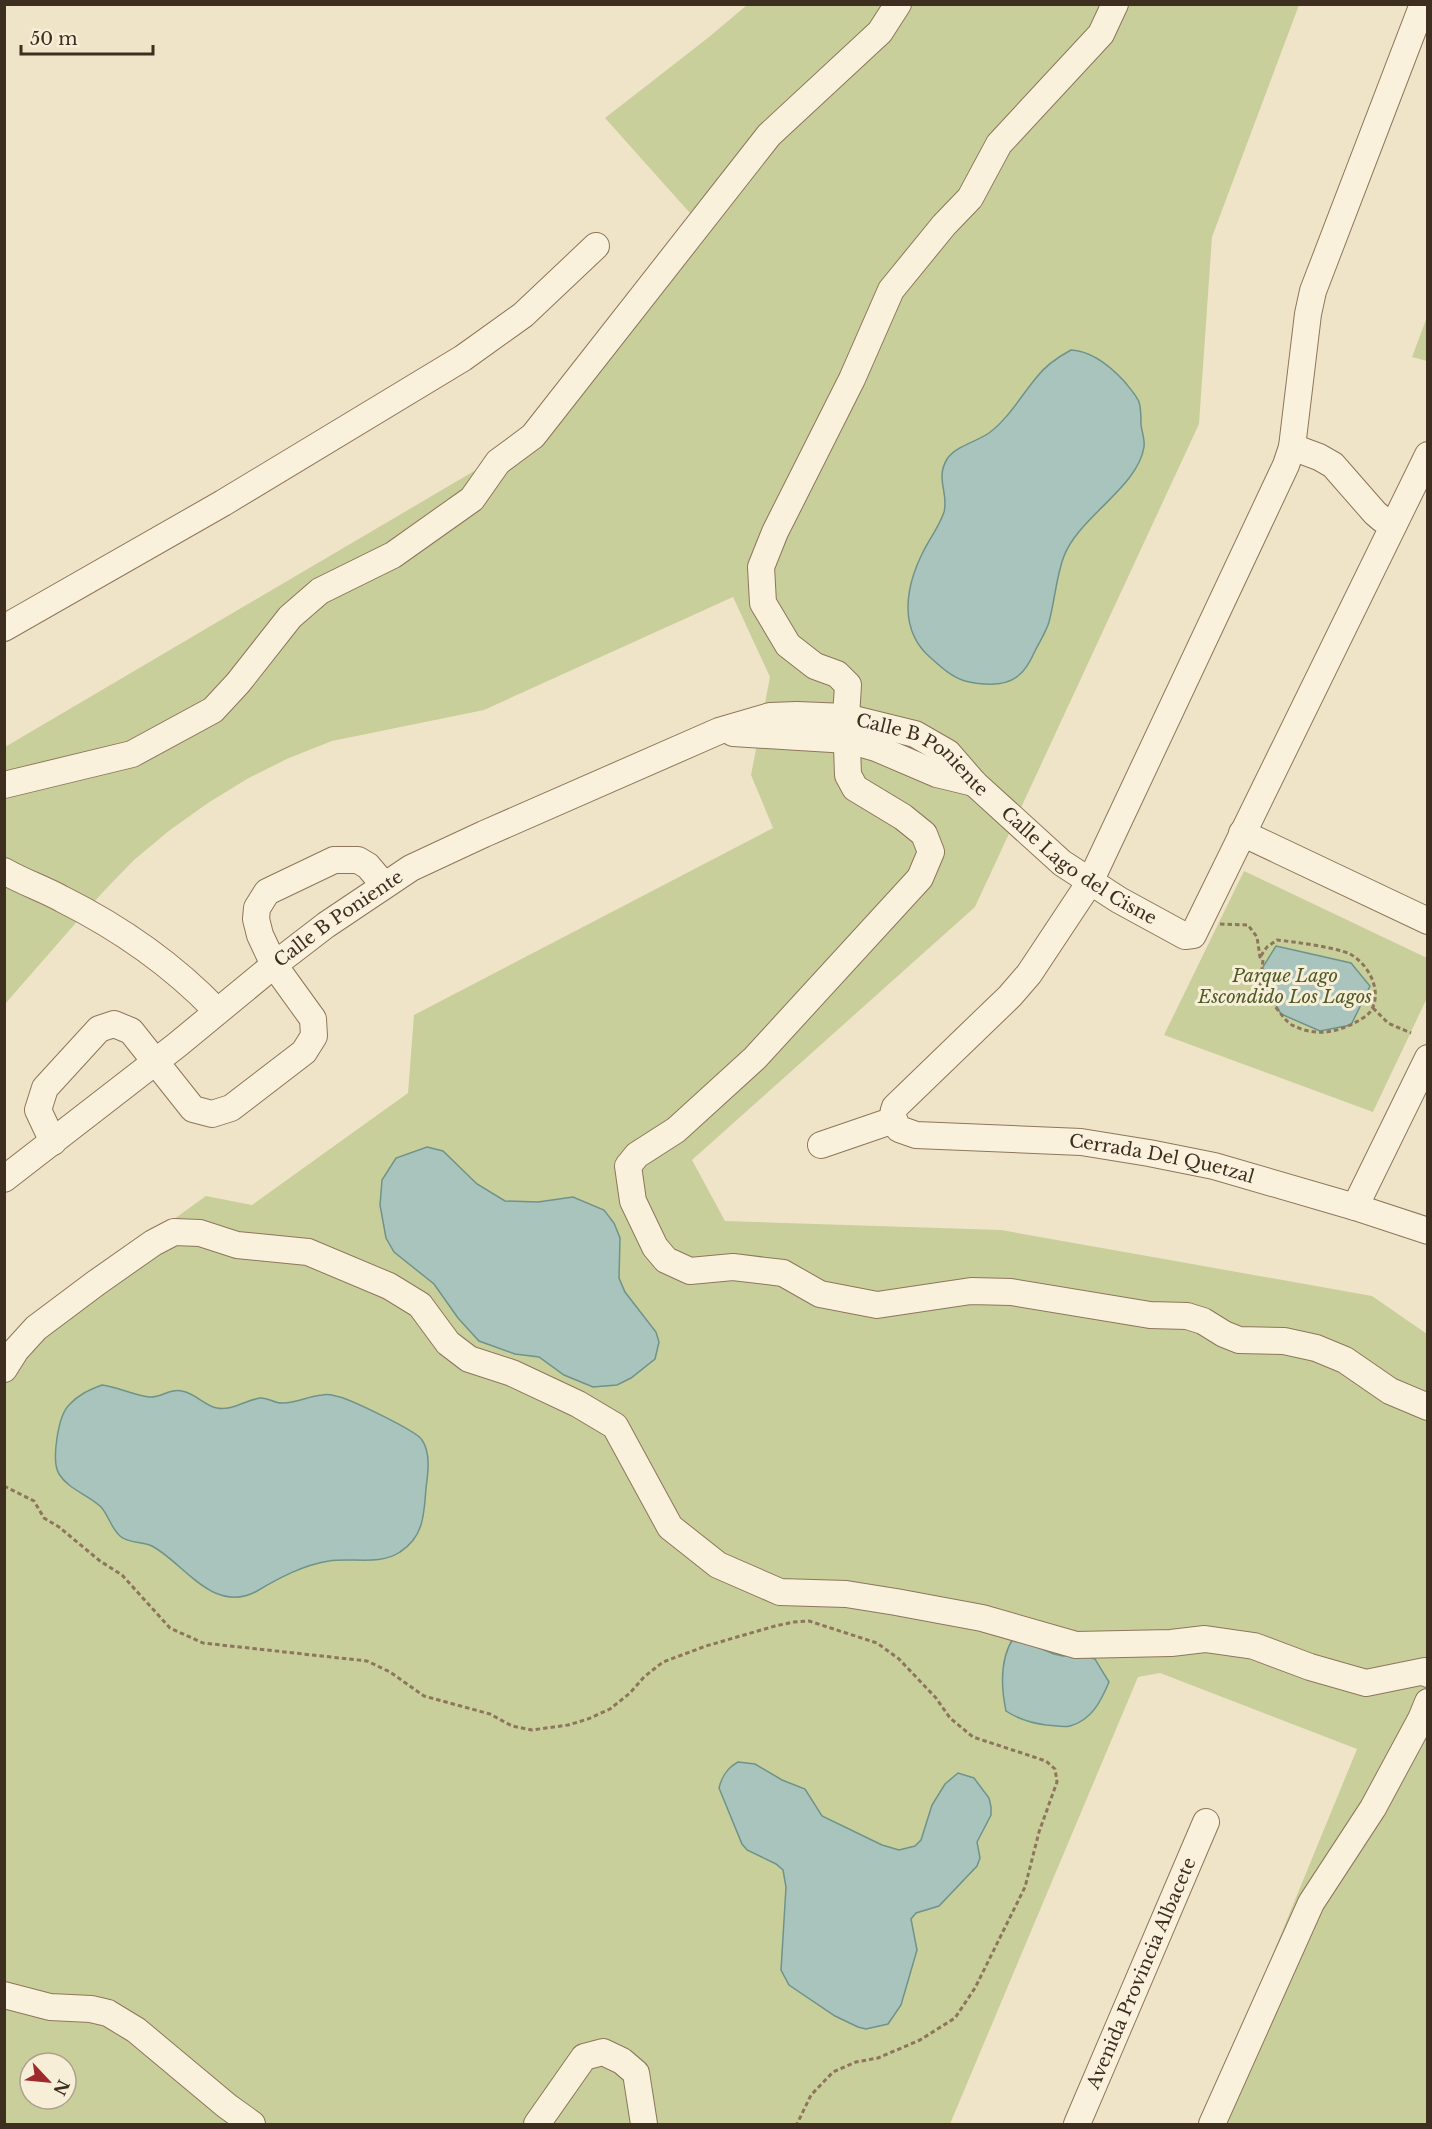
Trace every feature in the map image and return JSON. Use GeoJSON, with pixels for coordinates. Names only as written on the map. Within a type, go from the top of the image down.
{"type":"FeatureCollection","features":[{"type":"Feature","properties":{"kind":"street"},"geometry":{"type":"LineString","coordinates":[[4,785],[132,754],[213,710],[238,683],[290,617],[320,591],[393,555],[472,499],[498,462],[533,436],[770,135],[880,32],[898,4]]}},
{"type":"Feature","properties":{"kind":"street"},"geometry":{"type":"LineString","coordinates":[[1115,4],[1101,34],[999,144],[970,198],[944,225],[891,290],[852,379],[775,532],[761,567],[763,603],[788,645],[815,666],[837,674],[848,685],[848,775],[855,788],[903,817],[924,834],[931,852],[920,878],[755,1058],[676,1130],[637,1155],[628,1166],[633,1201],[656,1247],[666,1260],[690,1271],[733,1267],[783,1273],[820,1294],[877,1305],[971,1292],[1011,1292],[1150,1315],[1187,1316],[1203,1321],[1239,1340],[1284,1341],[1316,1348],[1345,1360],[1390,1391],[1428,1407]]}},
{"type":"Feature","properties":{"kind":"street"},"geometry":{"type":"LineString","coordinates":[[821,1145],[894,1120],[895,1107],[1010,996],[1029,974],[1090,882],[1286,465],[1292,447],[1308,314],[1313,291],[1423,4]]}},
{"type":"Feature","properties":{"kind":"street"},"geometry":{"type":"LineString","coordinates":[[4,628],[223,503],[463,358],[524,315],[596,246]]}},
{"type":"Feature","properties":{"kind":"street"},"geometry":{"type":"LineString","coordinates":[[1292,447],[1333,465],[1375,513],[1394,524]]}},
{"type":"Feature","properties":{"kind":"street"},"geometry":{"type":"LineString","coordinates":[[1428,455],[1242,833],[1428,921]]}},
{"type":"Feature","properties":{"kind":"street","name":"Calle B Poniente"},"geometry":{"type":"LineString","coordinates":[[4,1179],[274,965],[411,868],[719,731],[770,716],[797,715],[847,729],[915,734],[948,753],[974,783]]}},
{"type":"Feature","properties":{"kind":"street","name":"Calle Lago del Cisne"},"geometry":{"type":"LineString","coordinates":[[974,783],[1062,862],[1090,882],[1190,937],[1195,933],[1242,833]]}},
{"type":"Feature","properties":{"kind":"street"},"geometry":{"type":"LineString","coordinates":[[53,1142],[38,1110],[45,1088],[99,1029],[114,1024],[131,1031],[193,1109],[212,1114],[231,1108],[304,1052],[314,1036],[313,1020],[274,965],[260,935],[256,920],[257,908],[267,892],[334,860],[358,860],[368,866],[384,885]]}},
{"type":"Feature","properties":{"kind":"street"},"geometry":{"type":"LineString","coordinates":[[4,871],[62,898],[111,926],[191,983],[217,1011]]}},
{"type":"Feature","properties":{"kind":"street"},"geometry":{"type":"LineString","coordinates":[[1355,1207],[1428,1058]]}},
{"type":"Feature","properties":{"kind":"street","name":"Cerrada Del Quetzal"},"geometry":{"type":"LineString","coordinates":[[894,1120],[899,1129],[916,1135],[1081,1142],[1214,1166],[1428,1231]]}},
{"type":"Feature","properties":{"kind":"street"},"geometry":{"type":"LineString","coordinates":[[4,1369],[16,1350],[36,1328],[115,1269],[153,1243],[174,1232],[200,1233],[237,1245],[308,1252],[388,1286],[420,1305],[448,1343],[469,1359],[512,1373],[578,1404],[615,1426],[670,1527],[718,1565],[780,1592],[846,1594],[896,1602],[982,1618],[1076,1645],[1115,1646],[1205,1639],[1254,1646],[1310,1667],[1366,1683],[1425,1671],[1428,1674]]}},
{"type":"Feature","properties":{"kind":"street"},"geometry":{"type":"LineString","coordinates":[[1212,2124],[1311,1903],[1373,1808],[1428,1702]]}},
{"type":"Feature","properties":{"kind":"street","name":"Avenida Provincia Albacete"},"geometry":{"type":"LineString","coordinates":[[1077,2124],[1206,1822]]}},
{"type":"Feature","properties":{"kind":"street"},"geometry":{"type":"LineString","coordinates":[[4,1995],[51,2007],[91,2009],[108,2013],[136,2030],[252,2124]]}},
{"type":"Feature","properties":{"kind":"street"},"geometry":{"type":"LineString","coordinates":[[537,2124],[584,2057],[603,2052],[622,2061],[636,2073],[644,2124]]}},
{"type":"Feature","properties":{"kind":"path"},"geometry":{"type":"LineString","coordinates":[[1218,924],[1248,925],[1257,937],[1260,957],[1263,960],[1260,986],[1290,1024],[1324,1033],[1343,1029],[1365,1017],[1373,1008],[1375,985],[1366,968],[1349,954],[1308,944],[1277,940],[1267,947],[1260,957]]}},
{"type":"Feature","properties":{"kind":"path"},"geometry":{"type":"LineString","coordinates":[[1373,1008],[1388,1023],[1411,1033]]}},
{"type":"Feature","properties":{"kind":"path"},"geometry":{"type":"LineString","coordinates":[[4,1486],[34,1501],[44,1518],[59,1527],[100,1562],[122,1575],[170,1628],[203,1643],[367,1661],[390,1672],[424,1696],[490,1714],[513,1726],[532,1730],[568,1725],[588,1719],[610,1709],[663,1662],[706,1646],[775,1626],[809,1621],[877,1643],[898,1659],[936,1698],[950,1718],[973,1737],[1046,1761],[1055,1769],[1057,1782],[1039,1832],[1025,1887],[975,1988],[955,2018],[920,2040],[878,2058],[856,2062],[833,2072],[812,2096],[797,2124]]}},
{"type":"Feature","properties":{"kind":"green space"},"geometry":{"type":"Polygon","coordinates":[[[747,5],[1299,5],[1212,237],[1199,424],[975,907],[692,1160],[725,1221],[1001,1230],[1372,1296],[1427,1334],[1427,2124],[1203,2124],[1357,1749],[1160,1673],[1138,1677],[950,2124],[5,2124],[5,1341],[206,1196],[252,1205],[408,1093],[414,1015],[773,828],[751,775],[770,677],[733,597],[484,710],[332,741],[289,758],[247,779],[208,803],[134,860],[102,893],[5,1004],[5,747],[498,457],[599,370],[628,336],[654,299],[698,222],[605,118],[747,5]]]}},
{"type":"Feature","properties":{"kind":"green space"},"geometry":{"type":"Polygon","coordinates":[[[1427,317],[1428,361],[1412,357],[1427,317]]]}},
{"type":"Feature","properties":{"kind":"green space","name":"Parque Lago Escondido Los Lagos"},"geometry":{"type":"Polygon","coordinates":[[[1244,871],[1427,958],[1427,998],[1373,1112],[1164,1035],[1244,871]]]}},
{"type":"Feature","properties":{"kind":"water"},"geometry":{"type":"Polygon","coordinates":[[[1071,350],[1093,356],[1124,381],[1140,405],[1144,447],[1131,475],[1071,542],[1061,564],[1048,626],[1023,671],[1006,682],[986,684],[965,681],[947,672],[921,648],[909,622],[909,594],[912,580],[923,552],[944,512],[942,473],[944,466],[947,459],[956,451],[996,427],[1043,370],[1071,350]]]}},
{"type":"Feature","properties":{"kind":"water"},"geometry":{"type":"Polygon","coordinates":[[[1276,946],[1351,963],[1370,986],[1351,1025],[1320,1031],[1281,1014],[1258,975],[1276,946]]]}},
{"type":"Feature","properties":{"kind":"water"},"geometry":{"type":"Polygon","coordinates":[[[427,1147],[443,1151],[477,1184],[505,1201],[538,1202],[573,1197],[604,1210],[614,1223],[620,1238],[619,1278],[625,1292],[656,1332],[659,1342],[655,1359],[631,1378],[617,1385],[593,1387],[564,1375],[539,1357],[515,1354],[479,1341],[458,1318],[434,1284],[394,1252],[386,1238],[380,1205],[382,1180],[396,1158],[427,1147]]]}},
{"type":"Feature","properties":{"kind":"water"},"geometry":{"type":"Polygon","coordinates":[[[102,1385],[149,1397],[178,1390],[191,1394],[208,1405],[222,1409],[260,1398],[283,1403],[325,1395],[343,1398],[367,1408],[408,1430],[425,1445],[428,1470],[423,1516],[418,1532],[408,1546],[384,1559],[338,1560],[319,1563],[241,1597],[213,1592],[152,1546],[120,1536],[101,1507],[68,1484],[59,1474],[56,1449],[59,1428],[65,1411],[80,1395],[102,1385]]]}},
{"type":"Feature","properties":{"kind":"water"},"geometry":{"type":"Polygon","coordinates":[[[1014,1637],[1054,1654],[1063,1656],[1080,1654],[1095,1659],[1109,1682],[1099,1703],[1090,1714],[1078,1723],[1061,1727],[1030,1722],[1006,1711],[1003,1692],[1004,1663],[1014,1637]]]}},
{"type":"Feature","properties":{"kind":"water"},"geometry":{"type":"Polygon","coordinates":[[[738,1762],[755,1764],[782,1780],[805,1789],[822,1816],[882,1845],[899,1850],[915,1846],[921,1840],[932,1805],[945,1784],[958,1773],[974,1778],[989,1798],[991,1815],[977,1842],[980,1858],[977,1866],[939,1906],[916,1913],[911,1919],[917,1950],[901,2005],[888,2024],[866,2029],[858,2027],[835,2016],[789,1985],[781,1970],[786,1887],[783,1870],[776,1864],[747,1850],[742,1844],[719,1788],[726,1773],[738,1762]]]}}]}
